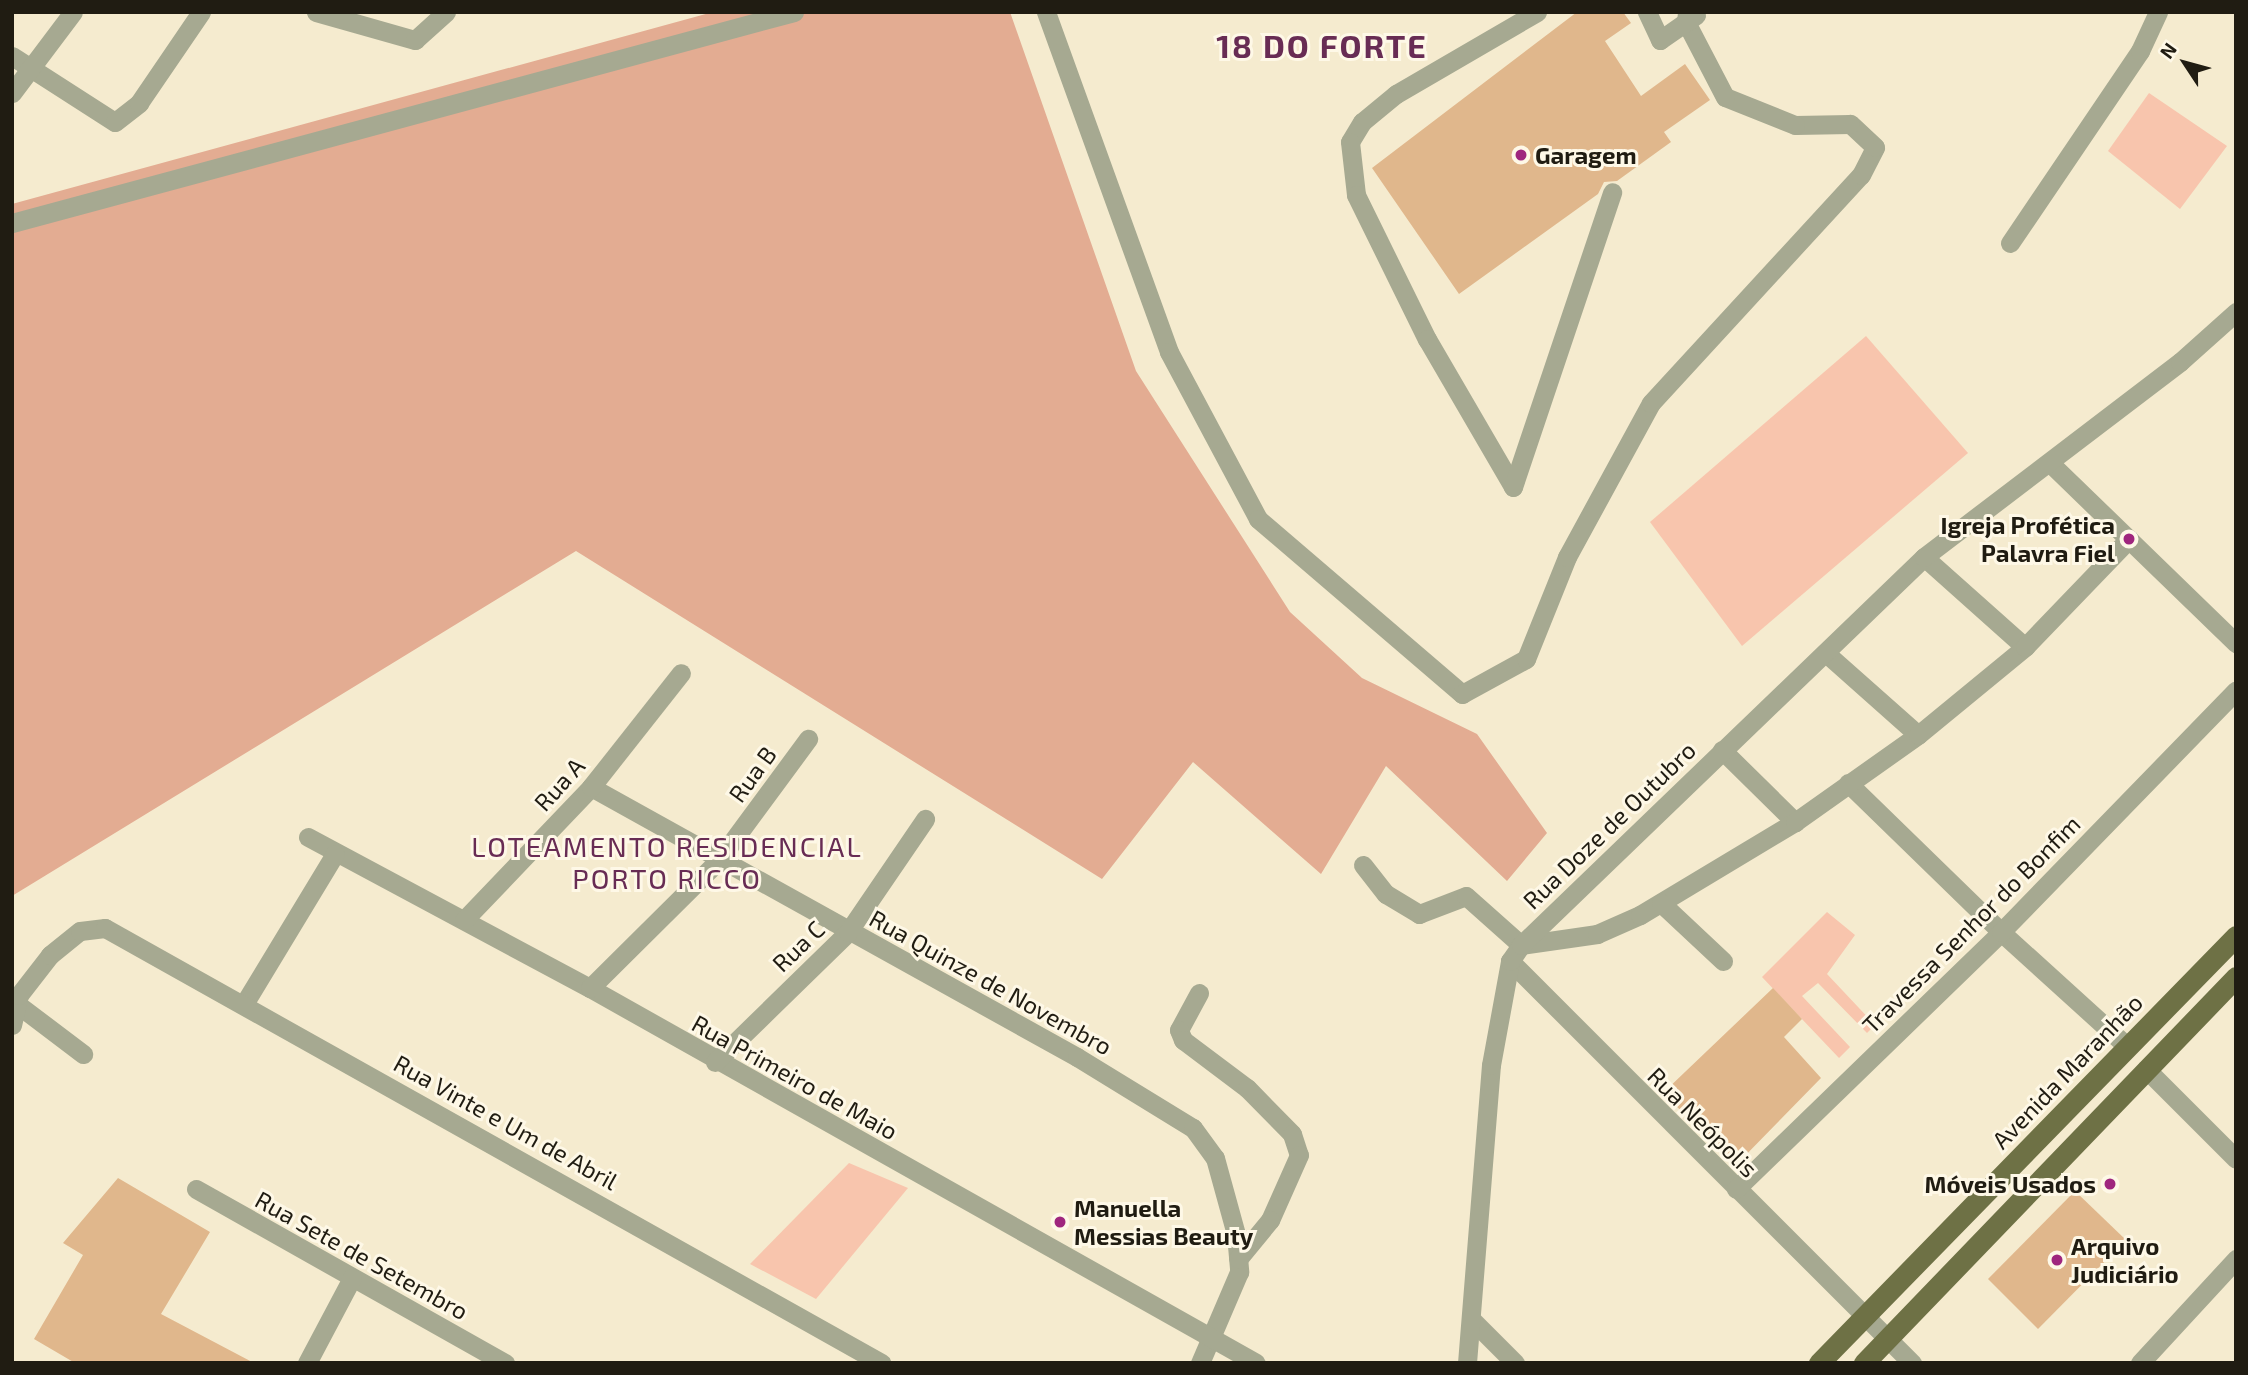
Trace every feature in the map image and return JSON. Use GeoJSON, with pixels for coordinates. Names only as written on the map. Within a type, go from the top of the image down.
{"type":"FeatureCollection","features":[{"type":"Feature","properties":{"kind":"main road","name":"Avenida Maranhão"},"geometry":{"type":"LineString","coordinates":[[1819,1363],[2236,936]]}},
{"type":"Feature","properties":{"kind":"main road"},"geometry":{"type":"LineString","coordinates":[[1864,1363],[2236,977]]}},
{"type":"Feature","properties":{"kind":"street"},"geometry":{"type":"LineString","coordinates":[[12,93],[73,12]]}},
{"type":"Feature","properties":{"kind":"street"},"geometry":{"type":"LineString","coordinates":[[12,56],[115,122],[139,103],[201,12]]}},
{"type":"Feature","properties":{"kind":"street"},"geometry":{"type":"LineString","coordinates":[[316,12],[409,40],[427,35],[446,12]]}},
{"type":"Feature","properties":{"kind":"street"},"geometry":{"type":"LineString","coordinates":[[12,223],[794,12]]}},
{"type":"Feature","properties":{"kind":"street"},"geometry":{"type":"LineString","coordinates":[[1046,12],[1169,352],[1258,519],[1462,694],[1526,659],[1567,557],[1651,403],[1861,175],[1875,147],[1850,124],[1795,125],[1725,97],[1691,15],[1660,40],[1647,12]]}},
{"type":"Feature","properties":{"kind":"street"},"geometry":{"type":"LineString","coordinates":[[1538,12],[1396,94],[1362,122],[1350,142],[1356,195],[1427,339],[1513,487],[1612,192]]}},
{"type":"Feature","properties":{"kind":"street"},"geometry":{"type":"LineString","coordinates":[[2010,243],[2140,51],[2158,12]]}},
{"type":"Feature","properties":{"kind":"street","name":"Rua Doze de Outubro"},"geometry":{"type":"LineString","coordinates":[[1515,953],[1722,750],[1828,654],[1924,557],[2050,463],[2236,312]]}},
{"type":"Feature","properties":{"kind":"street"},"geometry":{"type":"LineString","coordinates":[[2050,463],[2236,643]]}},
{"type":"Feature","properties":{"kind":"street"},"geometry":{"type":"LineString","coordinates":[[1467,1363],[1474,1322],[1491,1065],[1515,953],[1597,934],[1661,903],[1795,822],[1918,735],[2025,647],[2129,539]]}},
{"type":"Feature","properties":{"kind":"street"},"geometry":{"type":"LineString","coordinates":[[1924,557],[2025,647]]}},
{"type":"Feature","properties":{"kind":"street"},"geometry":{"type":"LineString","coordinates":[[1828,654],[1918,735]]}},
{"type":"Feature","properties":{"kind":"street","name":"Rua A"},"geometry":{"type":"LineString","coordinates":[[464,920],[591,787],[681,673]]}},
{"type":"Feature","properties":{"kind":"street","name":"Travessa Senhor do Bonfim"},"geometry":{"type":"LineString","coordinates":[[1736,1189],[2001,932],[2236,690]]}},
{"type":"Feature","properties":{"kind":"street","name":"Rua B"},"geometry":{"type":"LineString","coordinates":[[590,988],[718,861],[808,739]]}},
{"type":"Feature","properties":{"kind":"street"},"geometry":{"type":"LineString","coordinates":[[1722,750],[1795,822]]}},
{"type":"Feature","properties":{"kind":"street"},"geometry":{"type":"LineString","coordinates":[[1848,783],[2001,932],[2128,1047]]}},
{"type":"Feature","properties":{"kind":"street","name":"Rua Quinze de Novembro"},"geometry":{"type":"LineString","coordinates":[[591,787],[718,861],[1077,1057],[1193,1128],[1215,1158],[1239,1266]]}},
{"type":"Feature","properties":{"kind":"street","name":"Rua C"},"geometry":{"type":"LineString","coordinates":[[715,1062],[848,932],[925,819]]}},
{"type":"Feature","properties":{"kind":"street","name":"Rua Primeiro de Maio"},"geometry":{"type":"LineString","coordinates":[[308,837],[335,854],[590,988],[715,1062],[1256,1363]]}},
{"type":"Feature","properties":{"kind":"street"},"geometry":{"type":"LineString","coordinates":[[244,1004],[335,854]]}},
{"type":"Feature","properties":{"kind":"street","name":"Rua Neópolis"},"geometry":{"type":"LineString","coordinates":[[1363,865],[1386,894],[1419,914],[1466,896],[1515,953],[1736,1189],[1887,1339]]}},
{"type":"Feature","properties":{"kind":"street"},"geometry":{"type":"LineString","coordinates":[[1661,903],[1723,961]]}},
{"type":"Feature","properties":{"kind":"street","name":"Rua Vinte e Um de Abril"},"geometry":{"type":"LineString","coordinates":[[16,999],[69,938],[90,927],[105,928],[881,1363]]}},
{"type":"Feature","properties":{"kind":"street"},"geometry":{"type":"LineString","coordinates":[[1199,993],[1179,1030],[1183,1040],[1247,1088],[1292,1134],[1298,1155],[1270,1220],[1239,1266],[1213,1339],[1200,1363]]}},
{"type":"Feature","properties":{"kind":"street"},"geometry":{"type":"LineString","coordinates":[[12,1025],[16,999]]}},
{"type":"Feature","properties":{"kind":"street"},"geometry":{"type":"LineString","coordinates":[[16,999],[83,1054]]}},
{"type":"Feature","properties":{"kind":"street"},"geometry":{"type":"LineString","coordinates":[[2146,1069],[2236,1158]]}},
{"type":"Feature","properties":{"kind":"street","name":"Rua Sete de Setembro"},"geometry":{"type":"LineString","coordinates":[[196,1189],[496,1361]]}},
{"type":"Feature","properties":{"kind":"street"},"geometry":{"type":"LineString","coordinates":[[2140,1363],[2236,1259]]}},
{"type":"Feature","properties":{"kind":"street"},"geometry":{"type":"LineString","coordinates":[[307,1363],[352,1278]]}},
{"type":"Feature","properties":{"kind":"street"},"geometry":{"type":"LineString","coordinates":[[1474,1322],[1515,1363]]}},
{"type":"Feature","properties":{"kind":"street"},"geometry":{"type":"LineString","coordinates":[[1887,1339],[1912,1363]]}},
{"type":"Feature","properties":{"kind":"shaded area"},"geometry":{"type":"Polygon","coordinates":[[[713,12],[1010,12],[1136,371],[1290,612],[1362,678],[1477,734],[1547,833],[1507,881],[1386,766],[1321,874],[1193,762],[1102,879],[576,551],[12,896],[12,204],[713,12]]]}},
{"type":"Feature","properties":{"kind":"shaded area"},"geometry":{"type":"Polygon","coordinates":[[[2149,93],[2227,146],[2180,209],[2108,151],[2149,93]]]}},
{"type":"Feature","properties":{"kind":"shaded area"},"geometry":{"type":"Polygon","coordinates":[[[1866,336],[1968,453],[1742,646],[1650,522],[1866,336]]]}},
{"type":"Feature","properties":{"kind":"shaded area"},"geometry":{"type":"Polygon","coordinates":[[[1827,912],[1855,935],[1827,974],[1875,1025],[1867,1033],[1818,983],[1802,996],[1850,1047],[1839,1058],[1762,977],[1827,912]]]}},
{"type":"Feature","properties":{"kind":"shaded area"},"geometry":{"type":"Polygon","coordinates":[[[849,1163],[908,1188],[816,1299],[750,1264],[849,1163]]]}},
{"type":"Feature","properties":{"kind":"building","name":"Garagem"},"geometry":{"type":"Polygon","coordinates":[[[1577,12],[1623,12],[1631,23],[1605,41],[1641,96],[1685,64],[1710,100],[1664,132],[1671,142],[1617,181],[1604,182],[1598,194],[1459,294],[1372,168],[1577,12]]]}},
{"type":"Feature","properties":{"kind":"building"},"geometry":{"type":"Polygon","coordinates":[[[1773,988],[1802,1019],[1784,1037],[1821,1078],[1736,1165],[1663,1093],[1773,988]]]}},
{"type":"Feature","properties":{"kind":"building"},"geometry":{"type":"Polygon","coordinates":[[[118,1178],[210,1232],[161,1314],[254,1363],[75,1363],[34,1339],[83,1255],[63,1243],[118,1178]]]}},
{"type":"Feature","properties":{"kind":"building","name":"Arquivo Judiciário"},"geometry":{"type":"Polygon","coordinates":[[[2075,1191],[2126,1240],[2038,1329],[1988,1279],[2075,1191]]]}},
{"type":"Feature","properties":{"kind":"place","name":"Garagem"},"geometry":{"type":"Point","coordinates":[1521,155]}},
{"type":"Feature","properties":{"kind":"place","name":"Igreja Profética Palavra Fiel"},"geometry":{"type":"Point","coordinates":[2129,539]}},
{"type":"Feature","properties":{"kind":"place","name":"Móveis Usados"},"geometry":{"type":"Point","coordinates":[2110,1184]}},
{"type":"Feature","properties":{"kind":"place","name":"Manuella Messias Beauty"},"geometry":{"type":"Point","coordinates":[1060,1222]}},
{"type":"Feature","properties":{"kind":"place","name":"Arquivo Judiciário"},"geometry":{"type":"Point","coordinates":[2057,1260]}},
{"type":"Feature","properties":{"kind":"district","name":"18 DO FORTE"},"geometry":{"type":"Point","coordinates":[1322,45]}},
{"type":"Feature","properties":{"kind":"district","name":"LOTEAMENTO RESIDENCIAL PORTO RICCO"},"geometry":{"type":"Point","coordinates":[667,862]}}]}
